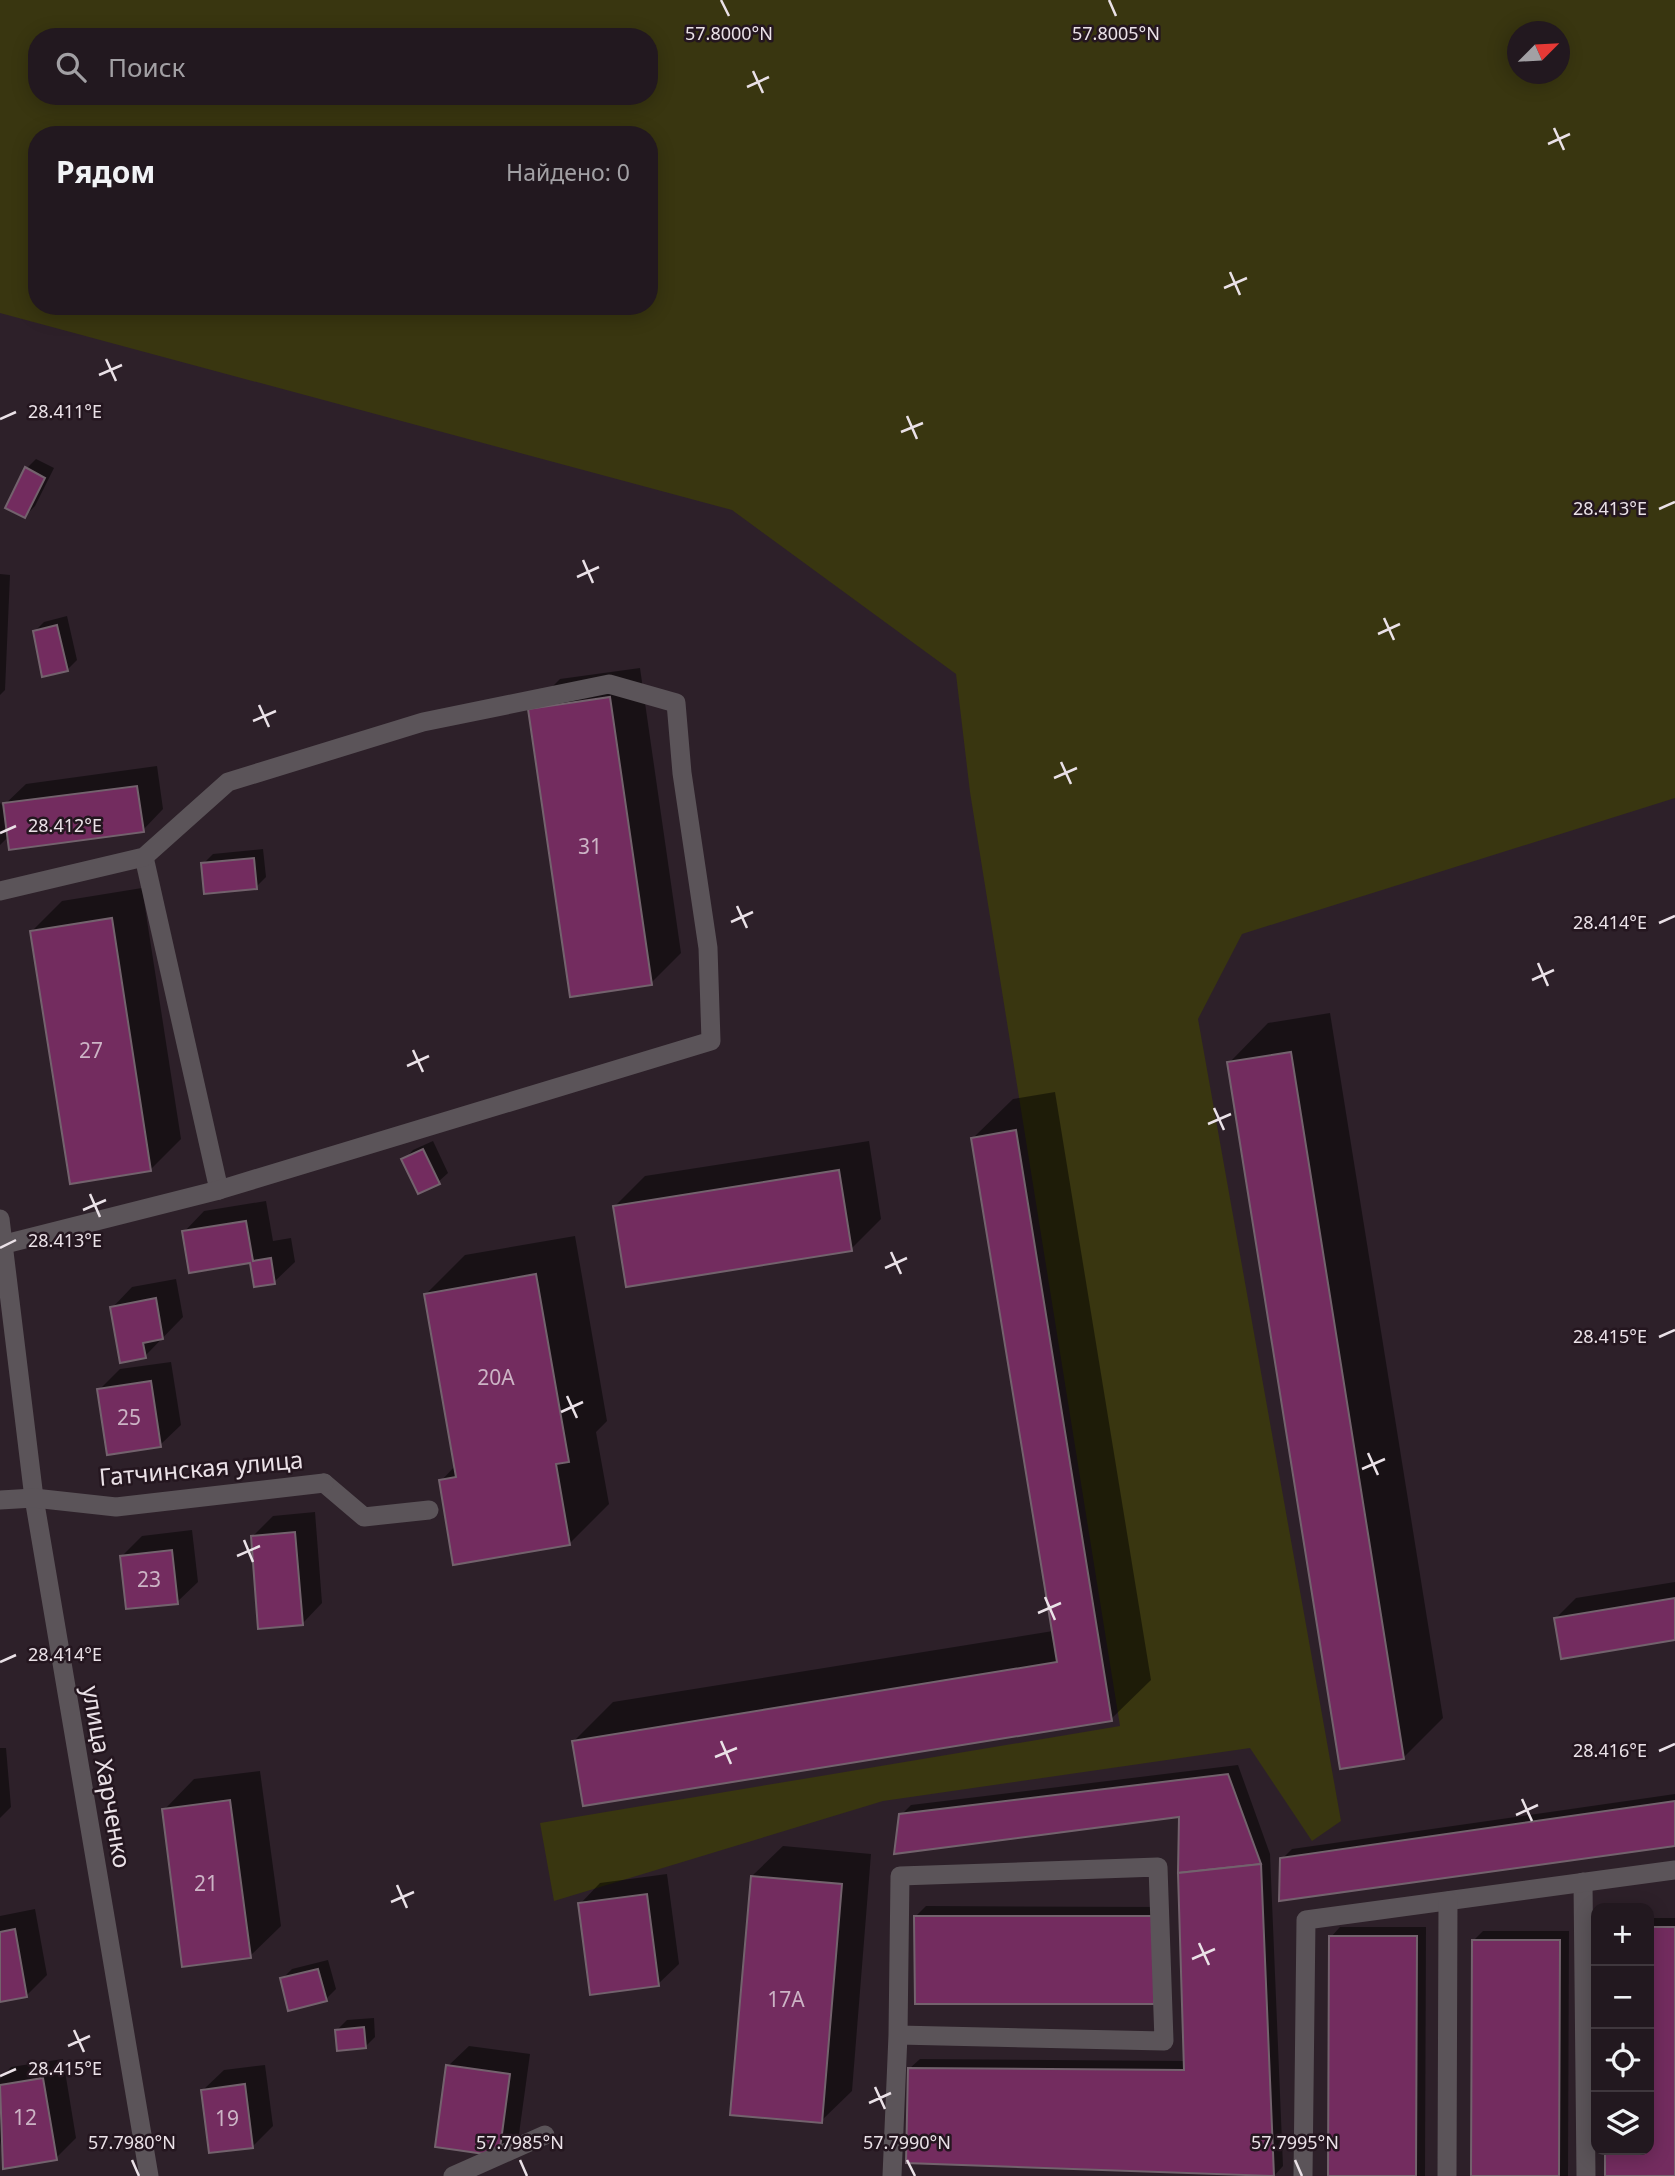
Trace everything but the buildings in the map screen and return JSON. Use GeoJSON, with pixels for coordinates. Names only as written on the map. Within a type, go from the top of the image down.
{"type":"FeatureCollection","features":[{"type":"Feature","properties":{"kind":"street"},"geometry":{"type":"LineString","coordinates":[[0,891],[144,857],[228,782],[423,722],[609,684],[676,703],[682,773],[708,948],[711,1041],[219,1189],[5,1244]]}},
{"type":"Feature","properties":{"kind":"street"},"geometry":{"type":"LineString","coordinates":[[144,857],[219,1189]]}},
{"type":"Feature","properties":{"kind":"street","name":"улица Харченко"},"geometry":{"type":"LineString","coordinates":[[0,1219],[34,1498],[149,2176]]}},
{"type":"Feature","properties":{"kind":"street","name":"Гатчинская улица"},"geometry":{"type":"LineString","coordinates":[[0,1500],[34,1498],[117,1507],[324,1483],[363,1517],[429,1510]]}},
{"type":"Feature","properties":{"kind":"street"},"geometry":{"type":"LineString","coordinates":[[892,2176],[901,1876],[1158,1867],[1164,2041],[898,2035]]}},
{"type":"Feature","properties":{"kind":"street"},"geometry":{"type":"LineString","coordinates":[[1303,2176],[1306,1920],[1675,1870]]}},
{"type":"Feature","properties":{"kind":"street"},"geometry":{"type":"LineString","coordinates":[[1583,1882],[1586,2176]]}},
{"type":"Feature","properties":{"kind":"street"},"geometry":{"type":"LineString","coordinates":[[1447,2176],[1448,1901]]}},
{"type":"Feature","properties":{"kind":"street"},"geometry":{"type":"LineString","coordinates":[[453,2176],[545,2135]]}},
{"type":"Feature","properties":{"kind":"shaded area"},"geometry":{"type":"Polygon","coordinates":[[[0,0],[1675,0],[1675,798],[1242,934],[1198,1019],[1341,1821],[1312,1841],[1250,1748],[883,1801],[554,1901],[540,1823],[1120,1726],[970,792],[956,674],[732,510],[0,313],[0,0]]]}}]}
